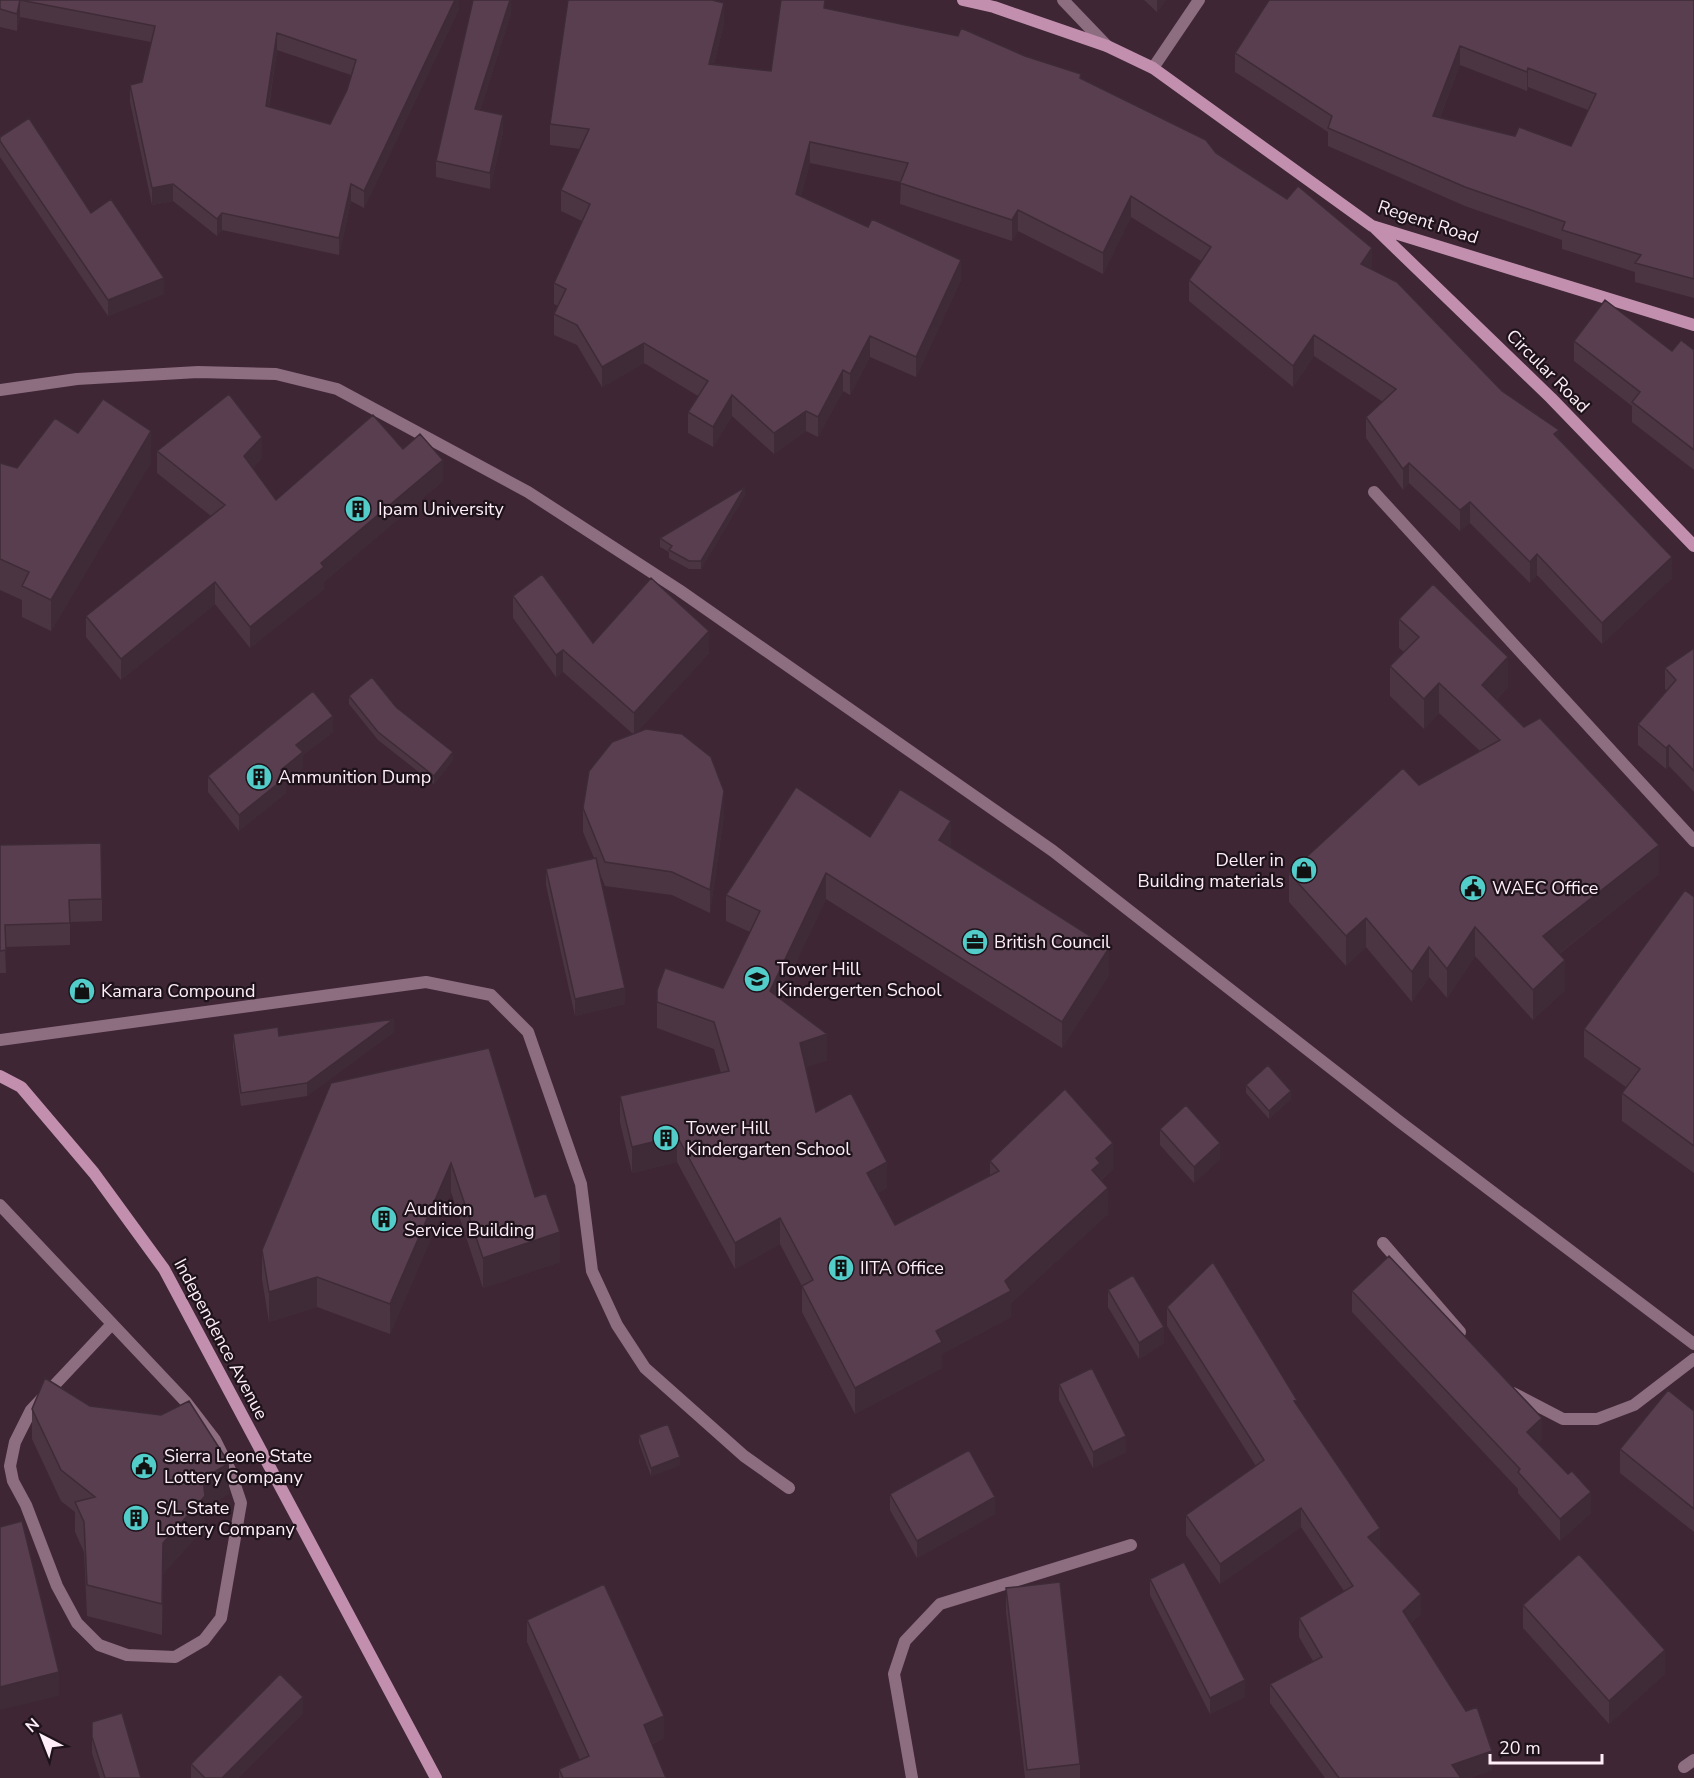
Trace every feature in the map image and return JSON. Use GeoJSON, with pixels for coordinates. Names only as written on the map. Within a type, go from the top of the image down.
{"type":"FeatureCollection","features":[{"type":"Feature","properties":{"kind":"street"},"geometry":{"type":"LineString","coordinates":[[963,0],[994,7],[1107,46],[1153,68],[1199,0]]}},
{"type":"Feature","properties":{"kind":"street"},"geometry":{"type":"LineString","coordinates":[[1063,0],[1107,46]]}},
{"type":"Feature","properties":{"kind":"street","name":"Regent Road"},"geometry":{"type":"LineString","coordinates":[[1153,68],[1372,225],[1694,325]]}},
{"type":"Feature","properties":{"kind":"street","name":"Circular Road"},"geometry":{"type":"LineString","coordinates":[[1372,225],[1551,398],[1694,546]]}},
{"type":"Feature","properties":{"kind":"street"},"geometry":{"type":"LineString","coordinates":[[0,390],[77,379],[198,372],[276,374],[337,389],[528,492],[679,590],[1053,851],[1400,1122],[1694,1344]]}},
{"type":"Feature","properties":{"kind":"street"},"geometry":{"type":"LineString","coordinates":[[1374,492],[1694,841]]}},
{"type":"Feature","properties":{"kind":"street"},"geometry":{"type":"LineString","coordinates":[[0,1040],[426,981],[491,995],[528,1032],[581,1184],[592,1271],[617,1325],[645,1368],[744,1456],[789,1488]]}},
{"type":"Feature","properties":{"kind":"street","name":"Independence Avenue"},"geometry":{"type":"LineString","coordinates":[[0,1076],[21,1087],[29,1096],[94,1173],[164,1269],[436,1778]]}},
{"type":"Feature","properties":{"kind":"street"},"geometry":{"type":"LineString","coordinates":[[0,1205],[185,1401],[215,1440],[230,1470],[241,1503],[220,1618],[204,1640],[175,1657],[128,1655],[99,1645],[77,1623],[57,1586],[11,1473],[10,1466],[15,1442],[31,1410],[112,1324]]}},
{"type":"Feature","properties":{"kind":"street"},"geometry":{"type":"LineString","coordinates":[[1383,1244],[1469,1342]]}},
{"type":"Feature","properties":{"kind":"street"},"geometry":{"type":"LineString","coordinates":[[1508,1387],[1515,1396],[1563,1419],[1597,1419],[1634,1405],[1694,1359]]}},
{"type":"Feature","properties":{"kind":"street"},"geometry":{"type":"LineString","coordinates":[[912,1778],[894,1674],[905,1641],[940,1604],[1131,1545]]}},
{"type":"Feature","properties":{"kind":"building"},"geometry":{"type":"Polygon","coordinates":[[[0,0],[20,0],[17,14],[0,9],[0,0]]]}},
{"type":"Feature","properties":{"kind":"building"},"geometry":{"type":"Polygon","coordinates":[[[20,0],[455,0],[364,191],[351,184],[339,238],[222,213],[217,219],[173,184],[152,188],[130,85],[142,82],[155,26],[20,0]],[[277,33],[266,106],[330,124],[347,90],[356,60],[277,33]]]}},
{"type":"Feature","properties":{"kind":"building"},"geometry":{"type":"Polygon","coordinates":[[[473,0],[510,0],[475,109],[503,115],[490,173],[436,161],[473,0]]]}},
{"type":"Feature","properties":{"kind":"building"},"geometry":{"type":"Polygon","coordinates":[[[568,0],[712,0],[724,3],[709,64],[771,71],[781,0],[825,0],[824,8],[958,36],[961,28],[1025,56],[1081,74],[1080,78],[1206,140],[1216,153],[1287,199],[1298,186],[1372,248],[1361,264],[1397,282],[1502,391],[1559,430],[1554,434],[1672,557],[1602,623],[1537,554],[1530,562],[1470,502],[1460,510],[1409,463],[1403,469],[1366,417],[1396,389],[1314,335],[1293,366],[1189,280],[1211,247],[1131,196],[1103,253],[1018,210],[1012,220],[900,183],[908,163],[810,142],[796,194],[868,227],[872,219],[961,260],[916,357],[870,336],[850,374],[843,370],[818,417],[806,411],[774,433],[732,395],[713,427],[688,412],[708,381],[644,343],[602,367],[577,325],[554,314],[566,289],[554,283],[590,204],[561,190],[589,129],[550,124],[568,0]]]}},
{"type":"Feature","properties":{"kind":"building"},"geometry":{"type":"Polygon","coordinates":[[[1269,0],[1694,0],[1694,279],[1635,263],[1641,255],[1562,230],[1565,222],[1465,187],[1328,128],[1332,116],[1235,53],[1269,0]],[[1460,46],[1433,116],[1515,136],[1519,127],[1571,146],[1596,94],[1528,68],[1527,72],[1460,46]]]}},
{"type":"Feature","properties":{"kind":"building"},"geometry":{"type":"Polygon","coordinates":[[[29,118],[91,213],[111,199],[164,278],[108,300],[0,141],[0,137],[29,118]]]}},
{"type":"Feature","properties":{"kind":"building"},"geometry":{"type":"Polygon","coordinates":[[[1605,300],[1672,351],[1681,340],[1694,350],[1694,450],[1632,402],[1640,392],[1574,341],[1605,300]]]}},
{"type":"Feature","properties":{"kind":"building"},"geometry":{"type":"Polygon","coordinates":[[[229,394],[262,437],[244,456],[276,500],[373,415],[403,449],[420,434],[443,460],[321,563],[324,567],[250,627],[215,582],[121,659],[86,616],[225,505],[157,451],[229,394]]]}},
{"type":"Feature","properties":{"kind":"building"},"geometry":{"type":"Polygon","coordinates":[[[103,399],[151,431],[51,600],[22,586],[29,572],[0,559],[0,463],[17,468],[55,418],[78,433],[103,399]]]}},
{"type":"Feature","properties":{"kind":"building"},"geometry":{"type":"Polygon","coordinates":[[[745,487],[701,561],[689,561],[669,550],[672,546],[660,538],[745,487]]]}},
{"type":"Feature","properties":{"kind":"building"},"geometry":{"type":"Polygon","coordinates":[[[542,574],[593,643],[651,578],[709,631],[634,713],[563,650],[556,655],[513,596],[542,574]]]}},
{"type":"Feature","properties":{"kind":"building","name":"WAEC Office"},"geometry":{"type":"Polygon","coordinates":[[[1433,584],[1508,657],[1482,685],[1524,727],[1540,718],[1659,845],[1543,936],[1565,960],[1533,990],[1475,927],[1447,969],[1429,947],[1412,972],[1366,918],[1346,936],[1289,873],[1403,768],[1419,785],[1500,740],[1439,683],[1424,699],[1390,666],[1419,637],[1399,619],[1433,584]]]}},
{"type":"Feature","properties":{"kind":"building"},"geometry":{"type":"Polygon","coordinates":[[[1694,648],[1694,771],[1669,745],[1666,748],[1638,724],[1676,680],[1665,668],[1694,648]]]}},
{"type":"Feature","properties":{"kind":"building"},"geometry":{"type":"Polygon","coordinates":[[[372,677],[396,707],[453,752],[434,776],[378,732],[349,696],[372,677]]]}},
{"type":"Feature","properties":{"kind":"building","name":"Ammunition Dump"},"geometry":{"type":"Polygon","coordinates":[[[313,691],[333,716],[296,745],[303,752],[281,770],[286,777],[239,815],[208,776],[313,691]]]}},
{"type":"Feature","properties":{"kind":"building"},"geometry":{"type":"Polygon","coordinates":[[[646,729],[682,734],[711,757],[724,791],[710,890],[672,872],[605,862],[583,808],[589,771],[612,742],[646,729]]]}},
{"type":"Feature","properties":{"kind":"building"},"geometry":{"type":"Polygon","coordinates":[[[796,787],[870,837],[900,789],[951,821],[939,840],[1109,948],[1062,1022],[826,873],[770,991],[827,1034],[800,1043],[816,1112],[851,1093],[887,1162],[867,1173],[895,1225],[999,1171],[990,1161],[1065,1089],[1113,1143],[1096,1158],[1100,1163],[1092,1170],[1108,1188],[1005,1281],[1011,1291],[936,1331],[942,1342],[855,1388],[802,1286],[813,1280],[780,1218],[735,1243],[677,1136],[632,1147],[620,1096],[729,1071],[714,1022],[657,1002],[657,990],[665,968],[723,988],[760,911],[726,895],[796,787]]]}},
{"type":"Feature","properties":{"kind":"building"},"geometry":{"type":"Polygon","coordinates":[[[101,843],[102,899],[69,900],[70,923],[5,925],[6,950],[0,951],[0,845],[101,843]]]}},
{"type":"Feature","properties":{"kind":"building"},"geometry":{"type":"Polygon","coordinates":[[[596,858],[625,988],[575,999],[546,869],[596,858]]]}},
{"type":"Feature","properties":{"kind":"building"},"geometry":{"type":"Polygon","coordinates":[[[1685,890],[1694,897],[1694,1146],[1622,1093],[1640,1069],[1584,1029],[1685,890]]]}},
{"type":"Feature","properties":{"kind":"building"},"geometry":{"type":"Polygon","coordinates":[[[394,1019],[307,1083],[241,1093],[233,1034],[278,1027],[279,1036],[394,1019]]]}},
{"type":"Feature","properties":{"kind":"building","name":"Audition Service Building"},"geometry":{"type":"Polygon","coordinates":[[[489,1048],[535,1197],[546,1193],[560,1232],[483,1258],[451,1163],[390,1304],[317,1277],[269,1292],[262,1250],[331,1083],[489,1048]]]}},
{"type":"Feature","properties":{"kind":"building"},"geometry":{"type":"Polygon","coordinates":[[[1268,1065],[1291,1091],[1269,1111],[1246,1085],[1268,1065]]]}},
{"type":"Feature","properties":{"kind":"building"},"geometry":{"type":"Polygon","coordinates":[[[1186,1105],[1220,1143],[1194,1167],[1160,1129],[1186,1105]]]}},
{"type":"Feature","properties":{"kind":"building"},"geometry":{"type":"Polygon","coordinates":[[[1389,1256],[1542,1418],[1527,1432],[1568,1474],[1572,1471],[1591,1492],[1560,1519],[1518,1472],[1520,1469],[1352,1291],[1389,1256]]]}},
{"type":"Feature","properties":{"kind":"building"},"geometry":{"type":"Polygon","coordinates":[[[1213,1262],[1297,1400],[1294,1401],[1380,1528],[1368,1537],[1421,1594],[1403,1611],[1466,1711],[1477,1707],[1492,1751],[1452,1765],[1461,1778],[1339,1778],[1270,1684],[1322,1657],[1299,1618],[1353,1586],[1301,1508],[1220,1564],[1186,1515],[1264,1460],[1167,1307],[1213,1262]]]}},
{"type":"Feature","properties":{"kind":"building"},"geometry":{"type":"Polygon","coordinates":[[[1133,1275],[1164,1327],[1139,1343],[1108,1290],[1133,1275]]]}},
{"type":"Feature","properties":{"kind":"building"},"geometry":{"type":"Polygon","coordinates":[[[1092,1368],[1126,1436],[1093,1452],[1059,1384],[1092,1368]]]}},
{"type":"Feature","properties":{"kind":"building","name":"S/L State Lottery Company"},"geometry":{"type":"Polygon","coordinates":[[[45,1378],[90,1406],[161,1415],[189,1401],[229,1463],[203,1479],[205,1496],[163,1543],[162,1604],[87,1585],[84,1522],[75,1502],[95,1497],[61,1470],[32,1409],[45,1378]]]}},
{"type":"Feature","properties":{"kind":"building"},"geometry":{"type":"Polygon","coordinates":[[[1668,1390],[1694,1411],[1694,1509],[1620,1449],[1668,1390]]]}},
{"type":"Feature","properties":{"kind":"building"},"geometry":{"type":"Polygon","coordinates":[[[668,1424],[680,1457],[651,1468],[639,1435],[668,1424]]]}},
{"type":"Feature","properties":{"kind":"building"},"geometry":{"type":"Polygon","coordinates":[[[969,1450],[995,1497],[917,1541],[890,1494],[969,1450]]]}},
{"type":"Feature","properties":{"kind":"building"},"geometry":{"type":"Polygon","coordinates":[[[22,1521],[59,1672],[0,1687],[0,1527],[22,1521]]]}},
{"type":"Feature","properties":{"kind":"building"},"geometry":{"type":"Polygon","coordinates":[[[1579,1554],[1665,1650],[1609,1701],[1523,1605],[1579,1554]]]}},
{"type":"Feature","properties":{"kind":"building"},"geometry":{"type":"Polygon","coordinates":[[[1184,1562],[1245,1680],[1210,1698],[1150,1579],[1184,1562]]]}},
{"type":"Feature","properties":{"kind":"building"},"geometry":{"type":"Polygon","coordinates":[[[1060,1582],[1080,1764],[1027,1770],[1006,1588],[1060,1582]]]}},
{"type":"Feature","properties":{"kind":"building"},"geometry":{"type":"Polygon","coordinates":[[[604,1584],[664,1716],[644,1725],[666,1778],[563,1778],[559,1769],[589,1756],[527,1620],[604,1584]]]}},
{"type":"Feature","properties":{"kind":"building"},"geometry":{"type":"Polygon","coordinates":[[[280,1674],[303,1697],[222,1778],[205,1778],[191,1764],[280,1674]]]}},
{"type":"Feature","properties":{"kind":"building"},"geometry":{"type":"Polygon","coordinates":[[[122,1713],[141,1778],[105,1778],[92,1737],[92,1722],[122,1713]]]}},
{"type":"Feature","properties":{"kind":"place","name":"Ipam University"},"geometry":{"type":"Point","coordinates":[358,509]}},
{"type":"Feature","properties":{"kind":"place","name":"Ammunition Dump"},"geometry":{"type":"Point","coordinates":[259,777]}},
{"type":"Feature","properties":{"kind":"place","name":"Deller in Building materials"},"geometry":{"type":"Point","coordinates":[1304,870]}},
{"type":"Feature","properties":{"kind":"place","name":"WAEC Office"},"geometry":{"type":"Point","coordinates":[1473,888]}},
{"type":"Feature","properties":{"kind":"place","name":"British Council"},"geometry":{"type":"Point","coordinates":[975,942]}},
{"type":"Feature","properties":{"kind":"place","name":"Tower Hill Kindergerten School"},"geometry":{"type":"Point","coordinates":[757,979]}},
{"type":"Feature","properties":{"kind":"place","name":"Kamara Compound"},"geometry":{"type":"Point","coordinates":[82,991]}},
{"type":"Feature","properties":{"kind":"place","name":"Tower Hill Kindergarten School"},"geometry":{"type":"Point","coordinates":[666,1138]}},
{"type":"Feature","properties":{"kind":"place","name":"Audition Service Building"},"geometry":{"type":"Point","coordinates":[384,1219]}},
{"type":"Feature","properties":{"kind":"place","name":"IITA Office"},"geometry":{"type":"Point","coordinates":[841,1268]}},
{"type":"Feature","properties":{"kind":"place","name":"Sierra Leone State Lottery Company"},"geometry":{"type":"Point","coordinates":[144,1466]}},
{"type":"Feature","properties":{"kind":"place","name":"S/L State Lottery Company"},"geometry":{"type":"Point","coordinates":[136,1518]}}]}
